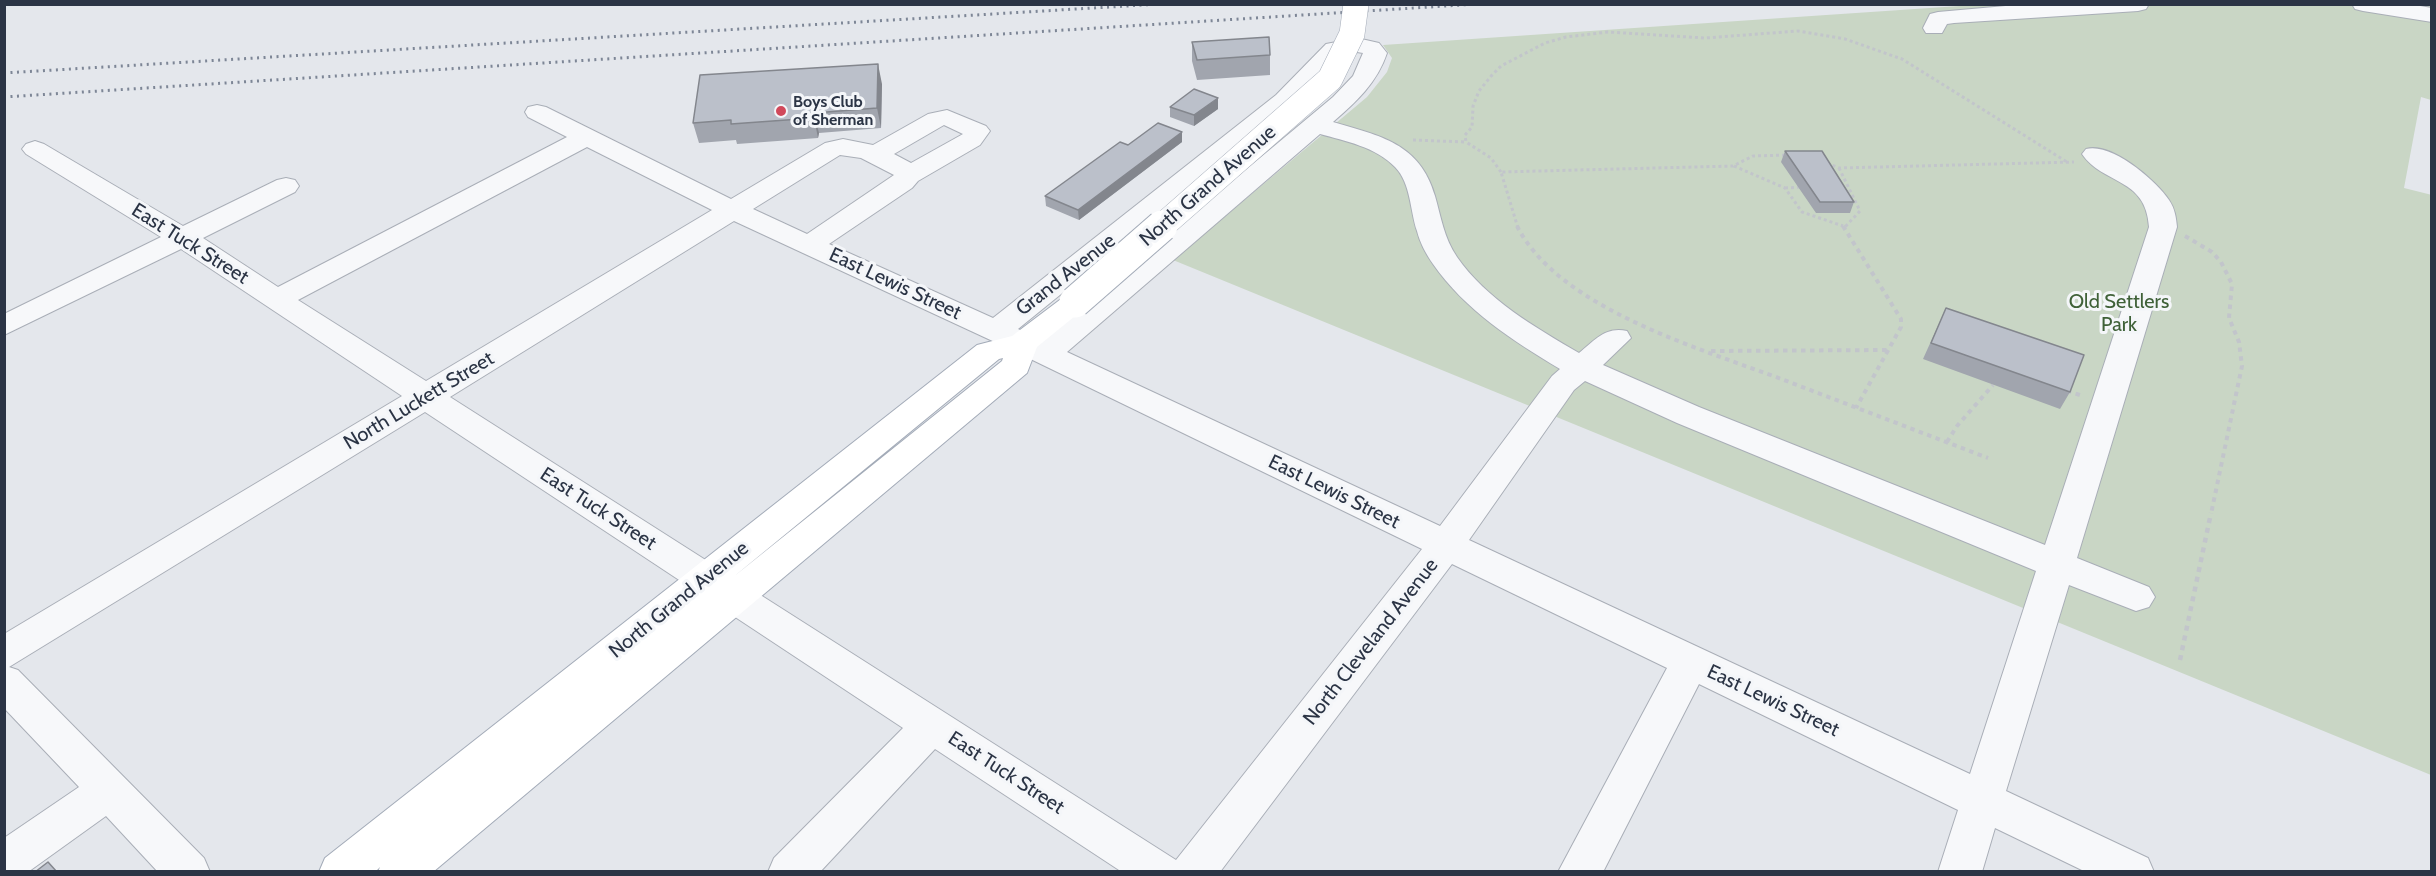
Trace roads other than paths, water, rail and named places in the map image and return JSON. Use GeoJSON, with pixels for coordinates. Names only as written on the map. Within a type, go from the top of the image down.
{"type":"FeatureCollection","features":[{"type":"Feature","properties":{"kind":"main road","name":"North Grand Avenue"},"geometry":{"type":"LineString","coordinates":[[341,872],[1016,366],[1021,343],[1075,302],[1330,79],[1350,41],[1357,13],[1356,4]]}},
{"type":"Feature","properties":{"kind":"main road","name":"North Grand Avenue"},"geometry":{"type":"LineString","coordinates":[[400,872],[719,588]]}},
{"type":"Feature","properties":{"kind":"street"},"geometry":{"type":"LineString","coordinates":[[1934,28],[1938,20],[1954,16],[2138,4]]}},
{"type":"Feature","properties":{"kind":"street"},"geometry":{"type":"LineString","coordinates":[[2363,4],[2432,15]]}},
{"type":"Feature","properties":{"kind":"street","name":"Grand Avenue"},"geometry":{"type":"LineString","coordinates":[[1357,45],[1371,48],[1375,53],[1371,68],[1359,86],[1317,125],[1021,343],[1285,100],[1334,49],[1357,45]]}},
{"type":"Feature","properties":{"kind":"street","name":"East Lewis Street"},"geometry":{"type":"LineString","coordinates":[[537,112],[732,210],[1021,343],[2132,872]]}},
{"type":"Feature","properties":{"kind":"street"},"geometry":{"type":"LineString","coordinates":[[810,245],[909,176],[971,140],[977,131],[947,117],[937,119],[874,155]]}},
{"type":"Feature","properties":{"kind":"street"},"geometry":{"type":"LineString","coordinates":[[1317,125],[1376,145],[1393,153],[1409,166],[1417,177],[1436,246],[1447,263],[1491,309],[1526,335],[1581,367],[1688,415],[2136,597]]}},
{"type":"Feature","properties":{"kind":"street"},"geometry":{"type":"LineString","coordinates":[[277,299],[586,137]]}},
{"type":"Feature","properties":{"kind":"street","name":"North Luckett Street"},"geometry":{"type":"LineString","coordinates":[[4,653],[834,148],[847,146],[874,155]]}},
{"type":"Feature","properties":{"kind":"street","name":"East Tuck Street"},"geometry":{"type":"LineString","coordinates":[[35,148],[183,238],[719,588],[1160,872]]}},
{"type":"Feature","properties":{"kind":"street"},"geometry":{"type":"LineString","coordinates":[[874,155],[904,170],[909,176]]}},
{"type":"Feature","properties":{"kind":"street"},"geometry":{"type":"LineString","coordinates":[[1960,872],[2163,226],[2161,204],[2149,192],[2080,159]]}},
{"type":"Feature","properties":{"kind":"street"},"geometry":{"type":"LineString","coordinates":[[4,326],[286,186]]}},
{"type":"Feature","properties":{"kind":"street","name":"North Cleveland Avenue"},"geometry":{"type":"LineString","coordinates":[[1193,872],[1446,545],[1563,383],[1616,338]]}},
{"type":"Feature","properties":{"kind":"street"},"geometry":{"type":"LineString","coordinates":[[1580,872],[1691,662]]}},
{"type":"Feature","properties":{"kind":"street"},"geometry":{"type":"LineString","coordinates":[[4,681],[188,872]]}},
{"type":"Feature","properties":{"kind":"street"},"geometry":{"type":"LineString","coordinates":[[790,872],[932,725]]}},
{"type":"Feature","properties":{"kind":"street"},"geometry":{"type":"LineString","coordinates":[[4,863],[109,790]]}},
{"type":"Feature","properties":{"kind":"railway"},"geometry":{"type":"LineString","coordinates":[[4,73],[1160,4]]}},
{"type":"Feature","properties":{"kind":"railway"},"geometry":{"type":"LineString","coordinates":[[4,97],[1477,4]]}},
{"type":"Feature","properties":{"kind":"place","name":"Boys Club of Sherman"},"geometry":{"type":"Point","coordinates":[781,111]}},
{"type":"Feature","properties":{"kind":"park label","name":"Old Settlers Park"},"geometry":{"type":"Point","coordinates":[2119,314]}}]}
